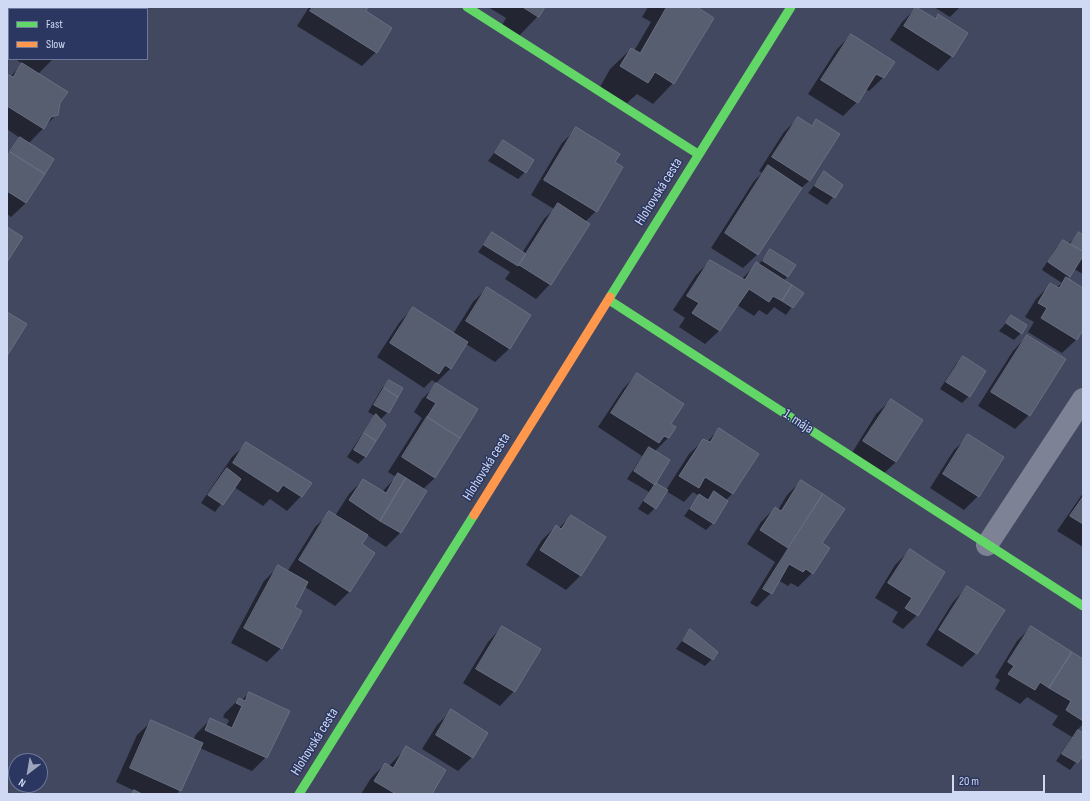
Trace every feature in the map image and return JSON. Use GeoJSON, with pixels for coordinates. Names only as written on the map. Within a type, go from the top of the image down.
{"type":"FeatureCollection","features":[{"type":"Feature","properties":{"kind":"street","name":"Hlohovská cesta"},"geometry":{"type":"LineString","coordinates":[[467,7],[698,154]]}},
{"type":"Feature","properties":{"kind":"street","name":"Hlohovská cesta"},"geometry":{"type":"LineString","coordinates":[[299,794],[791,7]]}},
{"type":"Feature","properties":{"kind":"street","name":"1. mája"},"geometry":{"type":"LineString","coordinates":[[609,300],[1083,606]]}},
{"type":"Feature","properties":{"kind":"street"},"geometry":{"type":"LineString","coordinates":[[987,545],[1083,399]]}},
{"type":"Feature","properties":{"kind":"building"},"geometry":{"type":"Polygon","coordinates":[[[7,7],[79,7],[8,8],[7,31],[7,7]]]}},
{"type":"Feature","properties":{"kind":"building"},"geometry":{"type":"Polygon","coordinates":[[[313,7],[368,7],[366,11],[392,28],[377,53],[310,11],[313,7]]]}},
{"type":"Feature","properties":{"kind":"building"},"geometry":{"type":"Polygon","coordinates":[[[523,7],[545,7],[539,17],[523,7]]]}},
{"type":"Feature","properties":{"kind":"building"},"geometry":{"type":"Polygon","coordinates":[[[667,7],[697,7],[714,18],[674,84],[655,72],[648,83],[620,66],[631,48],[640,53],[667,7]]]}},
{"type":"Feature","properties":{"kind":"building"},"geometry":{"type":"Polygon","coordinates":[[[916,7],[936,19],[938,14],[968,33],[953,57],[904,26],[916,7]]]}},
{"type":"Feature","properties":{"kind":"building"},"geometry":{"type":"Polygon","coordinates":[[[851,34],[895,62],[884,78],[876,74],[858,103],[821,80],[851,34]]]}},
{"type":"Feature","properties":{"kind":"building"},"geometry":{"type":"Polygon","coordinates":[[[22,63],[68,92],[60,103],[58,115],[51,117],[44,129],[7,106],[7,74],[13,77],[22,63]]]}},
{"type":"Feature","properties":{"kind":"building"},"geometry":{"type":"Polygon","coordinates":[[[798,117],[812,126],[816,119],[840,134],[810,181],[772,157],[798,117]]]}},
{"type":"Feature","properties":{"kind":"building"},"geometry":{"type":"Polygon","coordinates":[[[576,127],[620,154],[615,162],[623,167],[597,212],[544,180],[576,127]]]}},
{"type":"Feature","properties":{"kind":"building"},"geometry":{"type":"Polygon","coordinates":[[[20,137],[54,159],[45,174],[10,152],[20,137]]]}},
{"type":"Feature","properties":{"kind":"building"},"geometry":{"type":"Polygon","coordinates":[[[503,140],[534,160],[526,173],[495,153],[503,140]]]}},
{"type":"Feature","properties":{"kind":"building"},"geometry":{"type":"Polygon","coordinates":[[[10,152],[45,174],[26,203],[7,191],[7,157],[10,152]]]}},
{"type":"Feature","properties":{"kind":"building"},"geometry":{"type":"Polygon","coordinates":[[[768,165],[802,188],[758,255],[725,233],[768,165]]]}},
{"type":"Feature","properties":{"kind":"building"},"geometry":{"type":"Polygon","coordinates":[[[824,171],[843,185],[835,198],[815,186],[824,171]]]}},
{"type":"Feature","properties":{"kind":"building"},"geometry":{"type":"Polygon","coordinates":[[[558,203],[590,224],[551,285],[519,265],[558,203]]]}},
{"type":"Feature","properties":{"kind":"building"},"geometry":{"type":"Polygon","coordinates":[[[7,227],[23,237],[7,262],[7,227]]]}},
{"type":"Feature","properties":{"kind":"building"},"geometry":{"type":"Polygon","coordinates":[[[492,232],[526,254],[518,266],[484,245],[492,232]]]}},
{"type":"Feature","properties":{"kind":"building"},"geometry":{"type":"Polygon","coordinates":[[[1079,232],[1083,235],[1083,251],[1071,244],[1079,232]]]}},
{"type":"Feature","properties":{"kind":"building"},"geometry":{"type":"Polygon","coordinates":[[[1063,240],[1083,252],[1083,256],[1070,277],[1048,262],[1063,240]]]}},
{"type":"Feature","properties":{"kind":"building"},"geometry":{"type":"Polygon","coordinates":[[[770,249],[796,265],[788,277],[763,261],[770,249]]]}},
{"type":"Feature","properties":{"kind":"building"},"geometry":{"type":"Polygon","coordinates":[[[710,260],[745,280],[756,262],[792,285],[782,301],[773,296],[769,302],[749,289],[720,331],[692,313],[699,303],[687,296],[710,260]]]}},
{"type":"Feature","properties":{"kind":"building"},"geometry":{"type":"Polygon","coordinates":[[[1066,277],[1083,288],[1083,330],[1077,340],[1041,318],[1047,308],[1038,303],[1050,283],[1059,288],[1066,277]]]}},
{"type":"Feature","properties":{"kind":"building"},"geometry":{"type":"Polygon","coordinates":[[[792,285],[804,293],[793,308],[782,301],[792,285]]]}},
{"type":"Feature","properties":{"kind":"building"},"geometry":{"type":"Polygon","coordinates":[[[487,287],[531,315],[510,349],[466,321],[487,287]]]}},
{"type":"Feature","properties":{"kind":"building"},"geometry":{"type":"Polygon","coordinates":[[[413,307],[468,342],[451,369],[445,365],[439,374],[390,343],[413,307]]]}},
{"type":"Feature","properties":{"kind":"building"},"geometry":{"type":"Polygon","coordinates":[[[7,312],[27,324],[7,356],[7,312]]]}},
{"type":"Feature","properties":{"kind":"building"},"geometry":{"type":"Polygon","coordinates":[[[1011,315],[1027,325],[1022,334],[1006,323],[1011,315]]]}},
{"type":"Feature","properties":{"kind":"building"},"geometry":{"type":"Polygon","coordinates":[[[1027,335],[1066,359],[1030,416],[991,392],[1027,335]]]}},
{"type":"Feature","properties":{"kind":"building"},"geometry":{"type":"Polygon","coordinates":[[[963,356],[986,371],[970,397],[946,382],[963,356]]]}},
{"type":"Feature","properties":{"kind":"building"},"geometry":{"type":"Polygon","coordinates":[[[637,373],[684,404],[671,424],[676,427],[669,438],[664,436],[659,443],[611,413],[637,373]]]}},
{"type":"Feature","properties":{"kind":"building"},"geometry":{"type":"Polygon","coordinates":[[[389,380],[403,388],[398,397],[384,388],[389,380]]]}},
{"type":"Feature","properties":{"kind":"building"},"geometry":{"type":"Polygon","coordinates":[[[436,383],[478,409],[460,438],[427,417],[436,403],[427,398],[436,383]]]}},
{"type":"Feature","properties":{"kind":"building"},"geometry":{"type":"Polygon","coordinates":[[[384,388],[398,397],[389,413],[374,405],[384,388]]]}},
{"type":"Feature","properties":{"kind":"building"},"geometry":{"type":"Polygon","coordinates":[[[891,399],[923,420],[896,462],[863,441],[891,399]]]}},
{"type":"Feature","properties":{"kind":"building"},"geometry":{"type":"Polygon","coordinates":[[[376,414],[386,425],[376,441],[364,433],[376,414]]]}},
{"type":"Feature","properties":{"kind":"building"},"geometry":{"type":"Polygon","coordinates":[[[427,417],[460,438],[435,478],[402,457],[427,417]]]}},
{"type":"Feature","properties":{"kind":"building"},"geometry":{"type":"Polygon","coordinates":[[[719,428],[759,454],[733,494],[705,477],[699,488],[679,476],[703,439],[710,442],[719,428]]]}},
{"type":"Feature","properties":{"kind":"building"},"geometry":{"type":"Polygon","coordinates":[[[364,433],[376,441],[366,457],[354,450],[364,433]]]}},
{"type":"Feature","properties":{"kind":"building"},"geometry":{"type":"Polygon","coordinates":[[[968,434],[1004,457],[979,497],[943,474],[968,434]]]}},
{"type":"Feature","properties":{"kind":"building"},"geometry":{"type":"Polygon","coordinates":[[[246,442],[312,483],[302,497],[283,485],[278,492],[233,463],[246,442]]]}},
{"type":"Feature","properties":{"kind":"building"},"geometry":{"type":"Polygon","coordinates":[[[649,447],[670,460],[655,485],[634,471],[649,447]]]}},
{"type":"Feature","properties":{"kind":"building"},"geometry":{"type":"Polygon","coordinates":[[[227,468],[241,479],[223,505],[208,495],[227,468]]]}},
{"type":"Feature","properties":{"kind":"building"},"geometry":{"type":"Polygon","coordinates":[[[398,473],[406,478],[380,521],[349,500],[363,479],[386,493],[398,473]]]}},
{"type":"Feature","properties":{"kind":"building"},"geometry":{"type":"Polygon","coordinates":[[[406,478],[427,491],[401,533],[380,521],[406,478]]]}},
{"type":"Feature","properties":{"kind":"building"},"geometry":{"type":"Polygon","coordinates":[[[801,480],[823,494],[788,548],[760,530],[775,507],[781,511],[801,480]]]}},
{"type":"Feature","properties":{"kind":"building"},"geometry":{"type":"Polygon","coordinates":[[[656,483],[668,490],[656,509],[644,501],[656,483]]]}},
{"type":"Feature","properties":{"kind":"building"},"geometry":{"type":"Polygon","coordinates":[[[714,491],[728,501],[714,524],[690,509],[699,494],[708,500],[714,491]]]}},
{"type":"Feature","properties":{"kind":"building"},"geometry":{"type":"Polygon","coordinates":[[[823,494],[845,509],[822,543],[830,548],[813,574],[806,569],[803,572],[789,564],[772,594],[763,589],[823,494]]]}},
{"type":"Feature","properties":{"kind":"building"},"geometry":{"type":"Polygon","coordinates":[[[1083,497],[1083,524],[1070,516],[1083,497]]]}},
{"type":"Feature","properties":{"kind":"building"},"geometry":{"type":"Polygon","coordinates":[[[329,511],[368,535],[362,544],[375,553],[350,592],[299,560],[329,511]]]}},
{"type":"Feature","properties":{"kind":"building"},"geometry":{"type":"Polygon","coordinates":[[[571,515],[606,537],[581,576],[540,550],[556,525],[561,529],[571,515]]]}},
{"type":"Feature","properties":{"kind":"building"},"geometry":{"type":"Polygon","coordinates":[[[910,549],[945,572],[918,616],[905,608],[912,598],[888,583],[910,549]]]}},
{"type":"Feature","properties":{"kind":"building"},"geometry":{"type":"Polygon","coordinates":[[[278,565],[308,582],[295,607],[302,611],[282,649],[244,628],[278,565]]]}},
{"type":"Feature","properties":{"kind":"building"},"geometry":{"type":"Polygon","coordinates":[[[967,586],[1005,610],[977,654],[939,630],[967,586]]]}},
{"type":"Feature","properties":{"kind":"building"},"geometry":{"type":"Polygon","coordinates":[[[502,626],[541,649],[515,692],[476,669],[502,626]]]}},
{"type":"Feature","properties":{"kind":"building"},"geometry":{"type":"Polygon","coordinates":[[[1031,626],[1072,652],[1049,688],[1040,682],[1035,690],[1008,674],[1014,666],[1008,662],[1031,626]]]}},
{"type":"Feature","properties":{"kind":"building"},"geometry":{"type":"Polygon","coordinates":[[[690,629],[718,652],[713,660],[683,641],[690,629]]]}},
{"type":"Feature","properties":{"kind":"building"},"geometry":{"type":"Polygon","coordinates":[[[1072,652],[1083,659],[1083,721],[1066,710],[1071,701],[1049,688],[1072,652]]]}},
{"type":"Feature","properties":{"kind":"building"},"geometry":{"type":"Polygon","coordinates":[[[249,692],[290,711],[267,758],[205,730],[210,718],[232,728],[242,706],[236,703],[239,698],[245,701],[249,692]]]}},
{"type":"Feature","properties":{"kind":"building"},"geometry":{"type":"Polygon","coordinates":[[[451,709],[488,733],[473,758],[436,735],[451,709]]]}},
{"type":"Feature","properties":{"kind":"building"},"geometry":{"type":"Polygon","coordinates":[[[151,720],[203,743],[181,791],[130,768],[151,720]]]}},
{"type":"Feature","properties":{"kind":"building"},"geometry":{"type":"Polygon","coordinates":[[[1078,730],[1083,733],[1083,755],[1078,763],[1062,754],[1078,730]]]}},
{"type":"Feature","properties":{"kind":"building"},"geometry":{"type":"Polygon","coordinates":[[[406,746],[446,770],[432,794],[396,794],[374,781],[385,763],[393,768],[406,746]]]}},
{"type":"Feature","properties":{"kind":"building"},"geometry":{"type":"Polygon","coordinates":[[[134,790],[142,794],[132,794],[134,790]]]}},
{"type":"Feature","properties":{"kind":"traffic: fast"},"geometry":{"type":"LineString","coordinates":[[467,7],[698,154]]}},
{"type":"Feature","properties":{"kind":"traffic: fast"},"geometry":{"type":"LineString","coordinates":[[610,297],[791,7]]}},
{"type":"Feature","properties":{"kind":"traffic: fast"},"geometry":{"type":"LineString","coordinates":[[609,300],[1083,606]]}},
{"type":"Feature","properties":{"kind":"traffic: fast"},"geometry":{"type":"LineString","coordinates":[[299,794],[474,515]]}},
{"type":"Feature","properties":{"kind":"traffic: slow"},"geometry":{"type":"LineString","coordinates":[[474,515],[610,297]]}}]}
